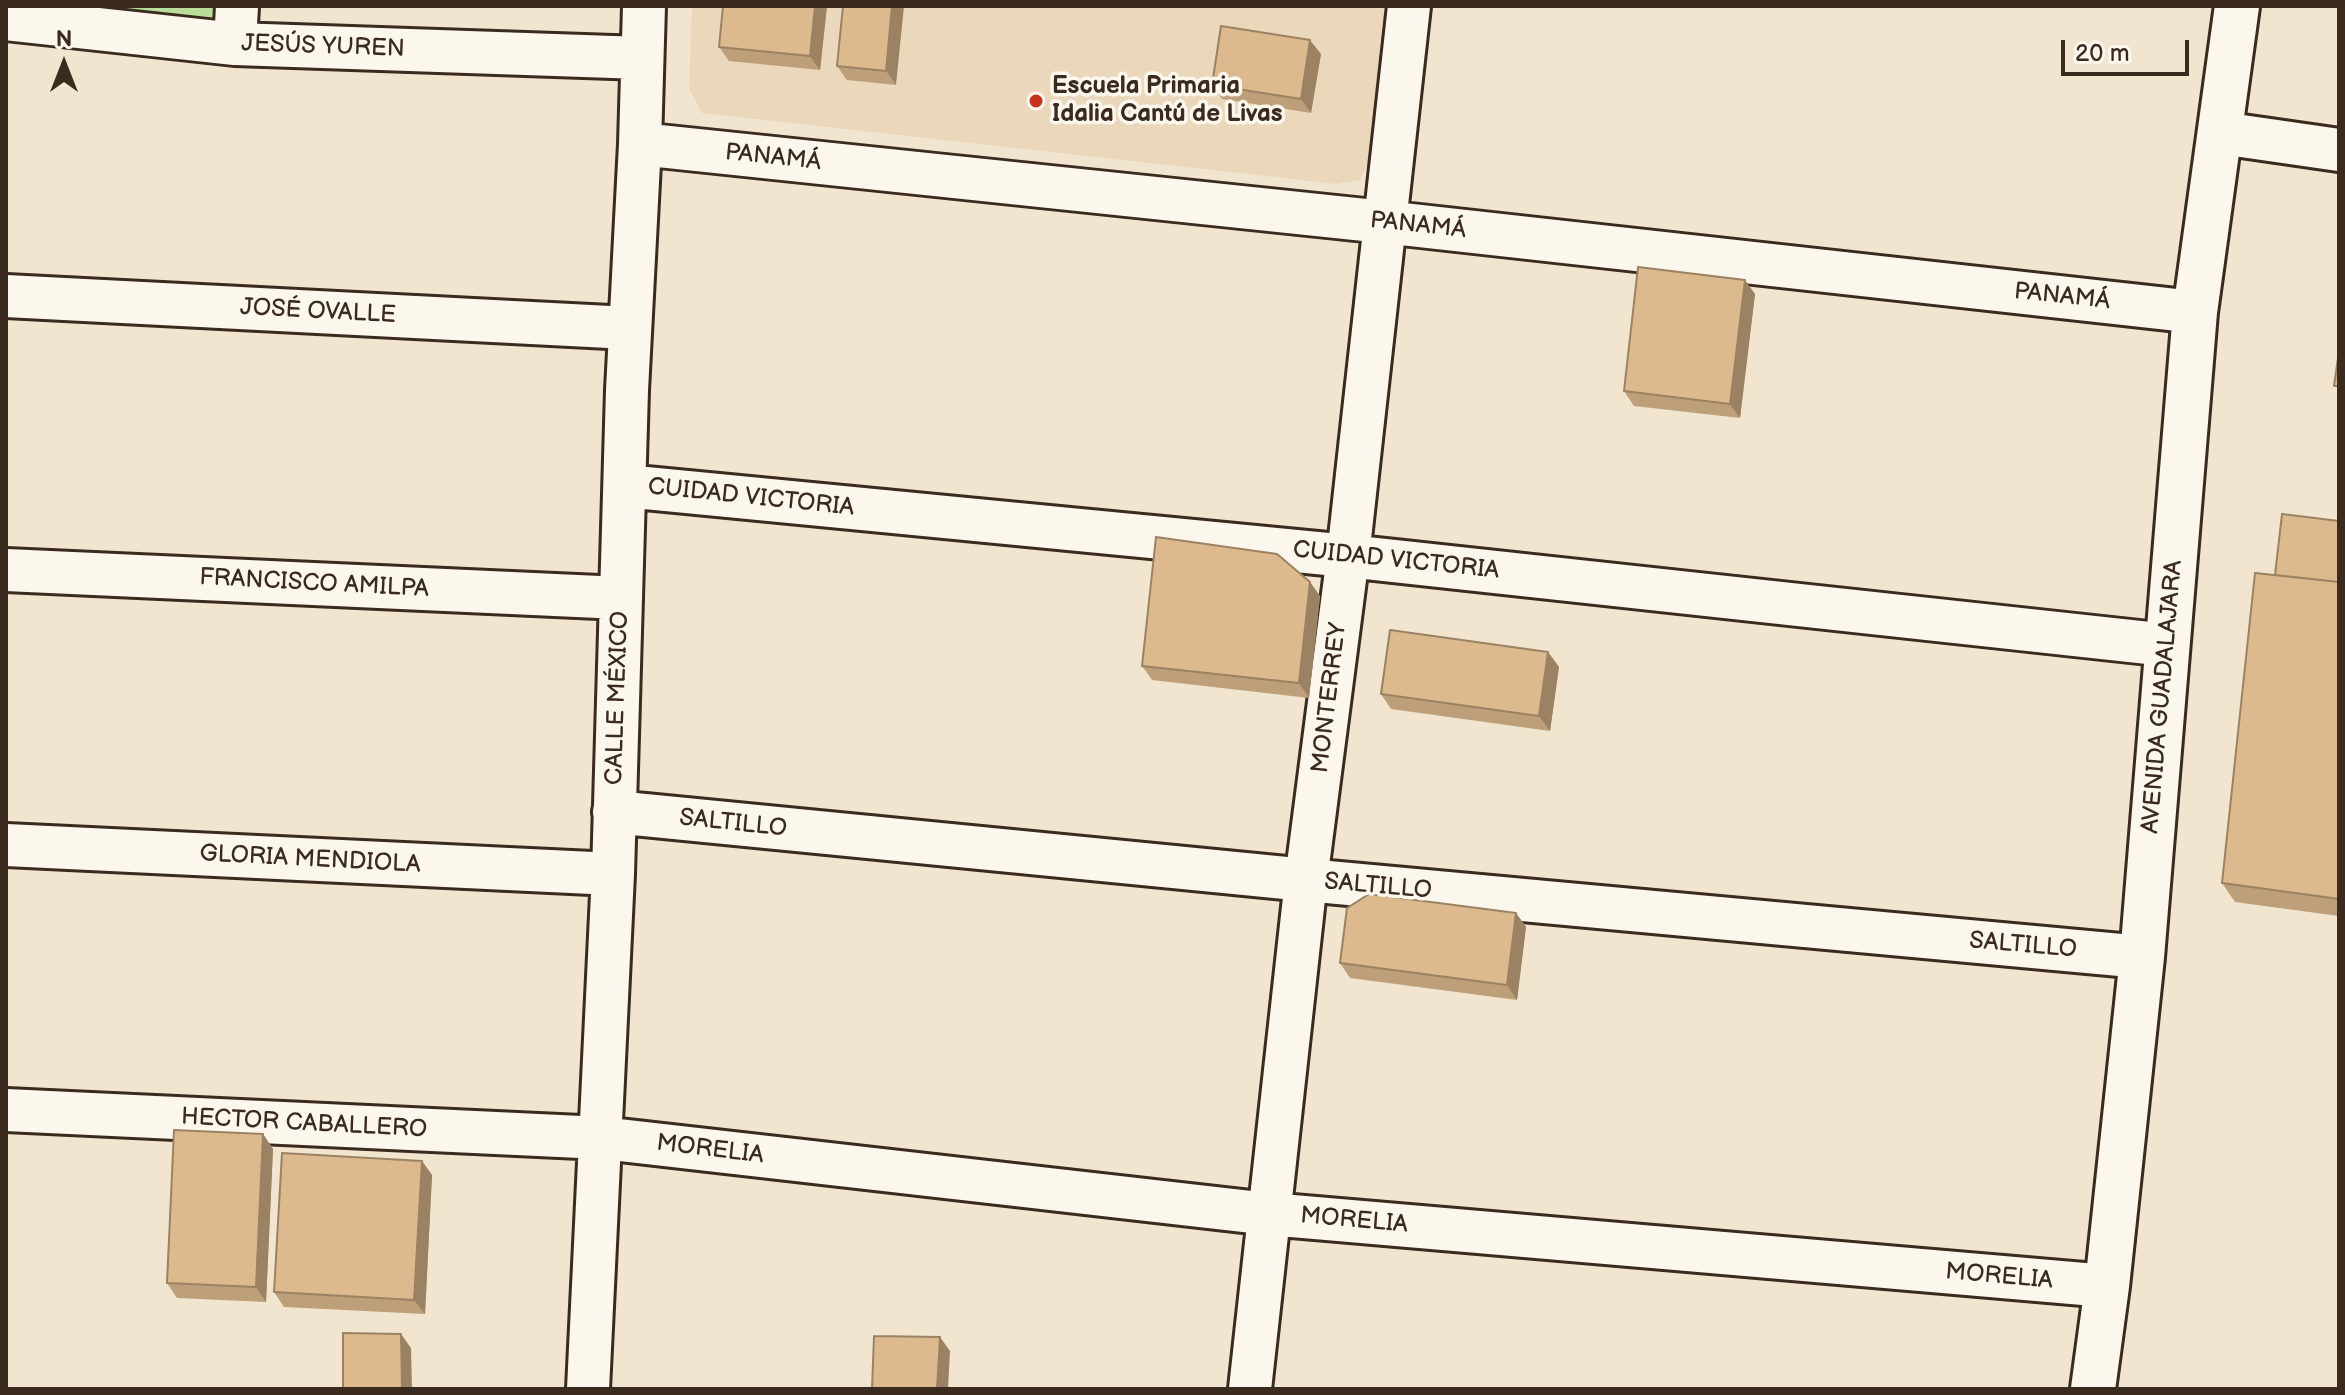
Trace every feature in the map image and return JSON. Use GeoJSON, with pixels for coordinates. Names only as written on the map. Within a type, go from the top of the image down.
{"type":"FeatureCollection","features":[{"type":"Feature","properties":{"kind":"main road","name":"AVENIDA GUADALAJARA"},"geometry":{"type":"LineString","coordinates":[[2093,1389],[2142,957],[2195,312],[2237,6]]}},
{"type":"Feature","properties":{"kind":"street","name":"CALLE MÉXICO"},"geometry":{"type":"LineString","coordinates":[[588,1389],[613,874],[629,328],[640,144],[644,6]]}},
{"type":"Feature","properties":{"kind":"street","name":"MONTERREY"},"geometry":{"type":"LineString","coordinates":[[1250,1389],[1306,880],[1348,556],[1409,6]]}},
{"type":"Feature","properties":{"kind":"street","name":"JESÚS YUREN"},"geometry":{"type":"LineString","coordinates":[[6,19],[236,25],[642,58]]}},
{"type":"Feature","properties":{"kind":"street"},"geometry":{"type":"LineString","coordinates":[[2221,133],[2339,150]]}},
{"type":"Feature","properties":{"kind":"street","name":"PANAMÁ"},"geometry":{"type":"LineString","coordinates":[[640,144],[2195,312]]}},
{"type":"Feature","properties":{"kind":"street","name":"JOSÉ OVALLE"},"geometry":{"type":"LineString","coordinates":[[6,296],[629,328]]}},
{"type":"Feature","properties":{"kind":"street","name":"CUIDAD VICTORIA"},"geometry":{"type":"LineString","coordinates":[[625,486],[1348,556],[2167,645]]}},
{"type":"Feature","properties":{"kind":"street","name":"FRANCISCO AMILPA"},"geometry":{"type":"LineString","coordinates":[[6,570],[621,598]]}},
{"type":"Feature","properties":{"kind":"street","name":"SALTILLO"},"geometry":{"type":"LineString","coordinates":[[614,812],[2142,957]]}},
{"type":"Feature","properties":{"kind":"street","name":"GLORIA MENDIOLA"},"geometry":{"type":"LineString","coordinates":[[6,845],[613,874]]}},
{"type":"Feature","properties":{"kind":"street","name":"HECTOR CABALLERO"},"geometry":{"type":"LineString","coordinates":[[6,1110],[602,1138]]}},
{"type":"Feature","properties":{"kind":"street","name":"MORELIA"},"geometry":{"type":"LineString","coordinates":[[602,1138],[1269,1214],[2107,1286]]}},
{"type":"Feature","properties":{"kind":"shaded area","name":"Escuela Primaria Idalia Cantú de Livas"},"geometry":{"type":"Polygon","coordinates":[[[692,6],[1386,6],[1371,158],[1360,180],[1336,184],[702,113],[689,89],[692,6]]]}},
{"type":"Feature","properties":{"kind":"green space"},"geometry":{"type":"Polygon","coordinates":[[[6,6],[215,6],[215,23],[6,6]]]}},
{"type":"Feature","properties":{"kind":"building"},"geometry":{"type":"Polygon","coordinates":[[[723,6],[815,6],[810,56],[719,47],[723,6]]]}},
{"type":"Feature","properties":{"kind":"building"},"geometry":{"type":"Polygon","coordinates":[[[843,6],[892,6],[886,71],[837,66],[843,6]]]}},
{"type":"Feature","properties":{"kind":"building"},"geometry":{"type":"Polygon","coordinates":[[[1221,26],[1310,40],[1301,99],[1212,85],[1221,26]]]}},
{"type":"Feature","properties":{"kind":"building"},"geometry":{"type":"Polygon","coordinates":[[[1638,267],[1745,280],[1730,404],[1624,391],[1638,267]]]}},
{"type":"Feature","properties":{"kind":"building"},"geometry":{"type":"Polygon","coordinates":[[[2338,358],[2339,386],[2334,386],[2338,358]]]}},
{"type":"Feature","properties":{"kind":"building"},"geometry":{"type":"Polygon","coordinates":[[[2282,514],[2339,521],[2339,582],[2275,575],[2282,514]]]}},
{"type":"Feature","properties":{"kind":"building"},"geometry":{"type":"Polygon","coordinates":[[[1156,537],[1277,554],[1310,582],[1299,683],[1142,666],[1156,537]]]}},
{"type":"Feature","properties":{"kind":"building"},"geometry":{"type":"Polygon","coordinates":[[[2255,573],[2339,582],[2339,899],[2222,883],[2255,573]]]}},
{"type":"Feature","properties":{"kind":"building"},"geometry":{"type":"Polygon","coordinates":[[[1390,630],[1548,652],[1539,716],[1381,694],[1390,630]]]}},
{"type":"Feature","properties":{"kind":"building"},"geometry":{"type":"Polygon","coordinates":[[[1369,894],[1516,913],[1507,985],[1340,963],[1347,908],[1369,894]]]}},
{"type":"Feature","properties":{"kind":"building"},"geometry":{"type":"Polygon","coordinates":[[[174,1130],[263,1134],[256,1287],[167,1283],[174,1130]]]}},
{"type":"Feature","properties":{"kind":"building"},"geometry":{"type":"Polygon","coordinates":[[[282,1153],[422,1161],[414,1300],[274,1292],[282,1153]]]}},
{"type":"Feature","properties":{"kind":"building"},"geometry":{"type":"Polygon","coordinates":[[[343,1333],[401,1334],[402,1389],[343,1389],[343,1333]]]}},
{"type":"Feature","properties":{"kind":"building"},"geometry":{"type":"Polygon","coordinates":[[[874,1336],[940,1337],[937,1389],[872,1389],[874,1336]]]}},
{"type":"Feature","properties":{"kind":"place","name":"Escuela Primaria Idalia Cantú de Livas"},"geometry":{"type":"Point","coordinates":[1036,101]}}]}
